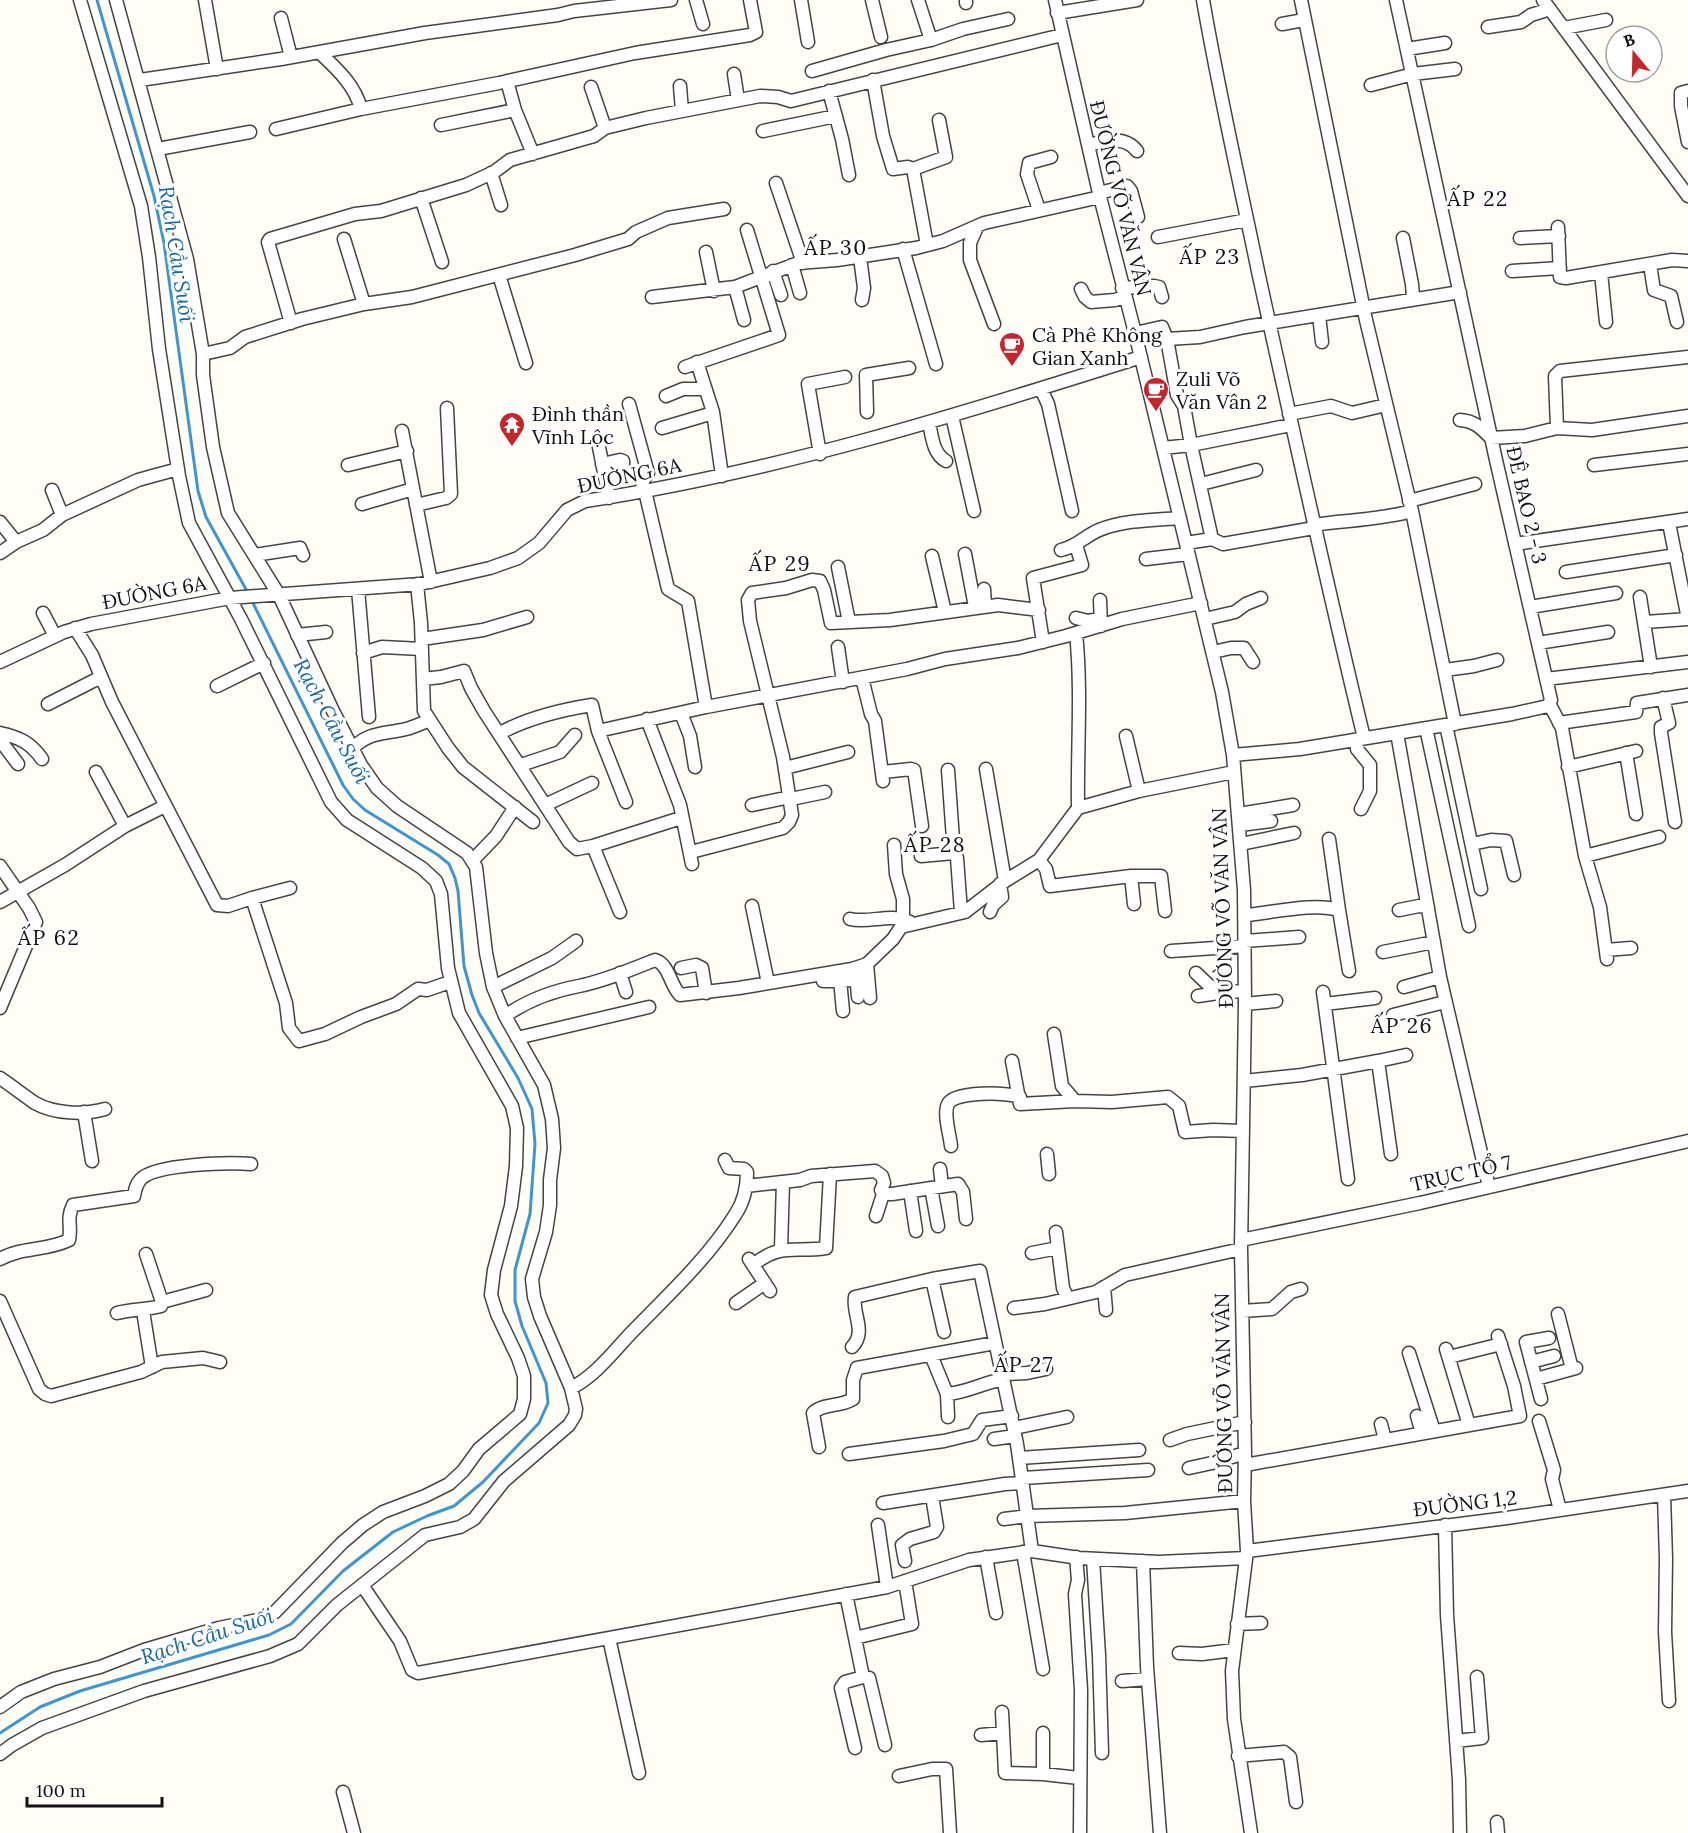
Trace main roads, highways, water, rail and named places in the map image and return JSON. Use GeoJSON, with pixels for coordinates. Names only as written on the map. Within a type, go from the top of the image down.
{"type":"FeatureCollection","features":[{"type":"Feature","properties":{"kind":"waterway","name":"Rạch Cầu Suối"},"geometry":{"type":"LineString","coordinates":[[97,0],[154,196],[164,243],[198,491],[206,517],[248,593]]}},
{"type":"Feature","properties":{"kind":"waterway","name":"Rạch Cầu Suối"},"geometry":{"type":"LineString","coordinates":[[0,1733],[40,1707],[80,1691],[269,1635],[291,1624],[343,1571],[393,1532],[454,1506],[483,1482],[539,1423],[548,1403],[546,1383],[522,1326],[515,1301],[515,1270],[530,1214],[535,1144],[532,1109],[518,1078],[479,1013],[472,995],[464,966],[455,878],[449,864],[438,855],[365,810],[353,799],[343,785],[251,599]]}},
{"type":"Feature","properties":{"kind":"place","name":"Cà Phê Không Gian Xanh"},"geometry":{"type":"Point","coordinates":[1012,368]}},
{"type":"Feature","properties":{"kind":"place","name":"Zuli Võ Văn Vân 2"},"geometry":{"type":"Point","coordinates":[1156,413]}},
{"type":"Feature","properties":{"kind":"place","name":"Đình thần Vĩnh Lộc"},"geometry":{"type":"Point","coordinates":[512,448]}},
{"type":"Feature","properties":{"kind":"district","name":"ẤP 22"},"geometry":{"type":"Point","coordinates":[1478,198]}},
{"type":"Feature","properties":{"kind":"district","name":"ẤP 30"},"geometry":{"type":"Point","coordinates":[836,247]}},
{"type":"Feature","properties":{"kind":"district","name":"ẤP 23"},"geometry":{"type":"Point","coordinates":[1210,256]}},
{"type":"Feature","properties":{"kind":"district","name":"ẤP 29"},"geometry":{"type":"Point","coordinates":[780,563]}},
{"type":"Feature","properties":{"kind":"district","name":"ẤP 28"},"geometry":{"type":"Point","coordinates":[935,844]}},
{"type":"Feature","properties":{"kind":"district","name":"ẤP 62"},"geometry":{"type":"Point","coordinates":[49,937]}},
{"type":"Feature","properties":{"kind":"district","name":"ẤP 26"},"geometry":{"type":"Point","coordinates":[1402,1025]}},
{"type":"Feature","properties":{"kind":"district","name":"ẤP 27"},"geometry":{"type":"Point","coordinates":[1024,1364]}}]}
